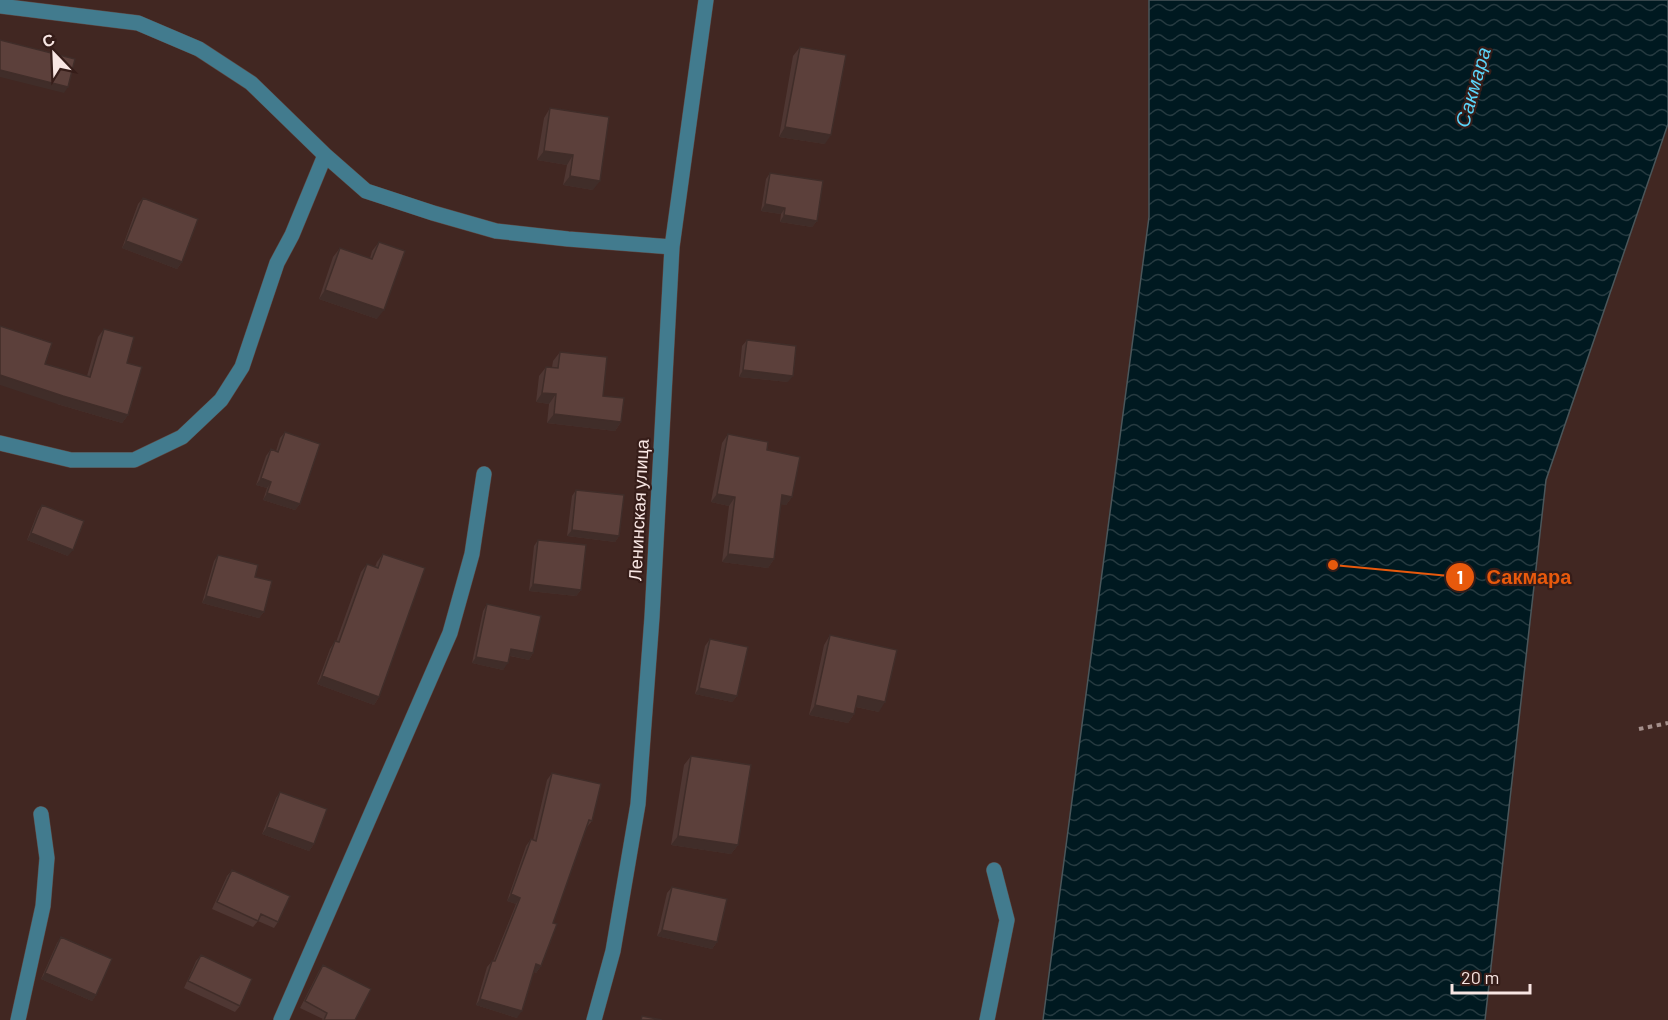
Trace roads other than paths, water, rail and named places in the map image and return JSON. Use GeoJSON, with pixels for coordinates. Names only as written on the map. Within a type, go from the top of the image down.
{"type":"FeatureCollection","features":[{"type":"Feature","properties":{"kind":"street","name":"Ленинская улица"},"geometry":{"type":"LineString","coordinates":[[594,1020],[613,951],[638,804],[652,617],[672,247],[706,0]]}},
{"type":"Feature","properties":{"kind":"street"},"geometry":{"type":"LineString","coordinates":[[0,6],[138,23],[200,49],[251,83],[325,155],[366,191],[496,231],[672,247]]}},
{"type":"Feature","properties":{"kind":"street"},"geometry":{"type":"LineString","coordinates":[[0,443],[71,460],[134,460],[182,437],[221,400],[242,367],[277,262],[292,235],[325,155]]}},
{"type":"Feature","properties":{"kind":"street"},"geometry":{"type":"LineString","coordinates":[[281,1020],[450,633],[472,554],[484,474]]}},
{"type":"Feature","properties":{"kind":"street"},"geometry":{"type":"LineString","coordinates":[[18,1020],[43,906],[47,858],[41,814]]}},
{"type":"Feature","properties":{"kind":"street"},"geometry":{"type":"LineString","coordinates":[[987,1020],[1007,920],[994,870]]}},
{"type":"Feature","properties":{"kind":"water"},"geometry":{"type":"Polygon","coordinates":[[[1149,0],[1668,0],[1668,124],[1546,480],[1485,1020],[1043,1020],[1149,217],[1149,0]]]}},
{"type":"Feature","properties":{"kind":"place","name":"Сакмара"},"geometry":{"type":"Point","coordinates":[1333,565]}}]}
